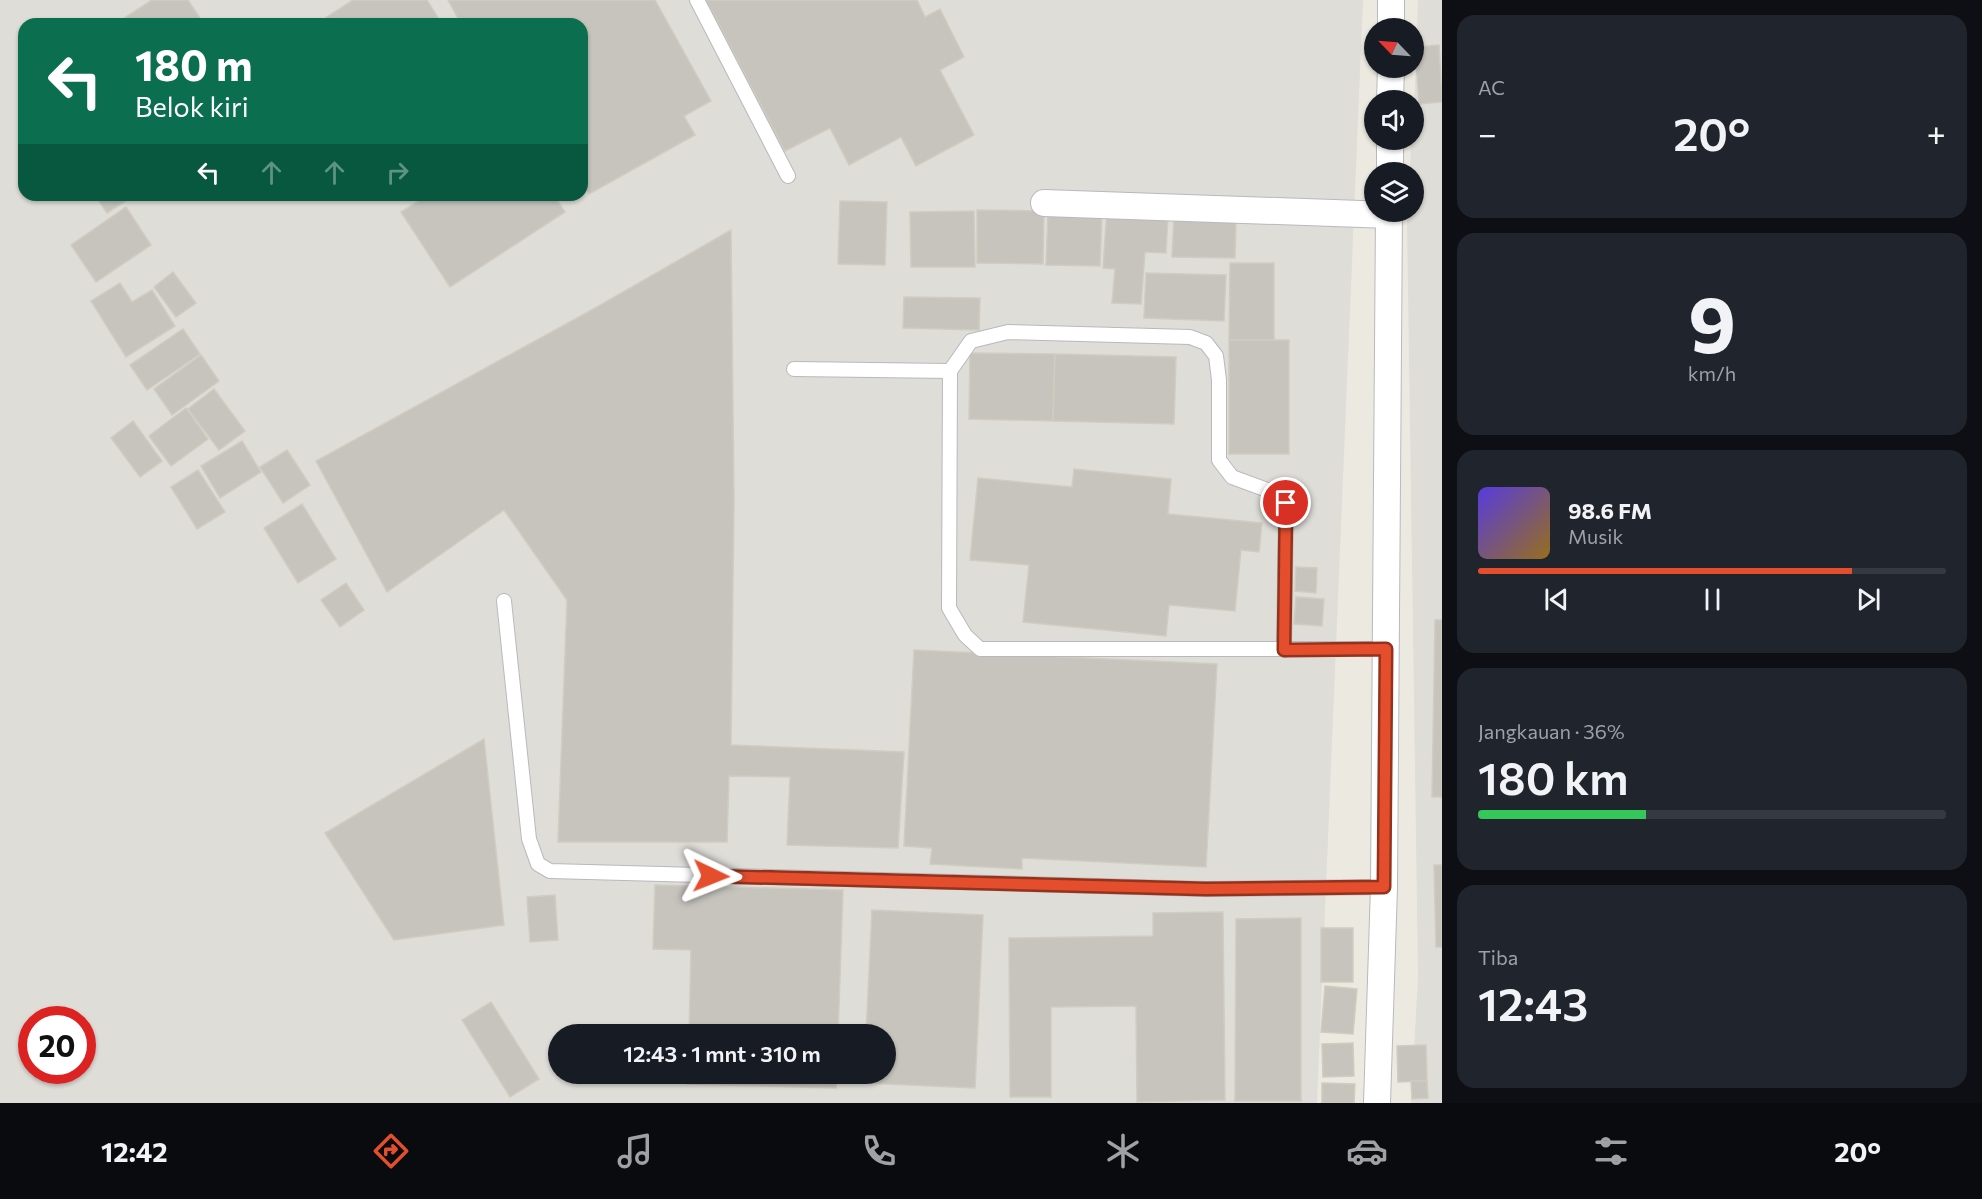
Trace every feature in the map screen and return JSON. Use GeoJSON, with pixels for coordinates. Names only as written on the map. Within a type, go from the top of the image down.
{"type":"FeatureCollection","features":[{"type":"Feature","properties":{"kind":"street"},"geometry":{"type":"LineString","coordinates":[[1391,0],[1391,18]]}},
{"type":"Feature","properties":{"kind":"street"},"geometry":{"type":"LineString","coordinates":[[1044,203],[1364,212]]}},
{"type":"Feature","properties":{"kind":"street"},"geometry":{"type":"LineString","coordinates":[[1377,1103],[1384,887],[1389,222]]}},
{"type":"Feature","properties":{"kind":"lane"},"geometry":{"type":"LineString","coordinates":[[697,0],[788,176]]}},
{"type":"Feature","properties":{"kind":"lane"},"geometry":{"type":"LineString","coordinates":[[1284,650],[1286,503],[1278,494],[1232,477],[1219,460],[1219,381],[1216,356],[1206,343],[1190,337],[1008,332],[971,341],[950,371],[949,608],[965,635],[980,649],[1284,650],[1386,649]]}},
{"type":"Feature","properties":{"kind":"lane"},"geometry":{"type":"LineString","coordinates":[[794,369],[950,371]]}},
{"type":"Feature","properties":{"kind":"lane"},"geometry":{"type":"LineString","coordinates":[[504,601],[528,839],[538,864],[550,872],[1206,889],[1384,887]]}},
{"type":"Feature","properties":{"kind":"shaded area"},"geometry":{"type":"Polygon","coordinates":[[[0,0],[1363,0],[1317,1103],[0,1103],[0,0]]]}},
{"type":"Feature","properties":{"kind":"shaded area"},"geometry":{"type":"Polygon","coordinates":[[[1418,0],[1442,0],[1442,1103],[1411,1103],[1418,977],[1407,222],[1424,222],[1424,162],[1410,162],[1411,150],[1424,150],[1424,90],[1415,90],[1415,78],[1424,78],[1424,18],[1417,18],[1418,0]]]}},
{"type":"Feature","properties":{"kind":"building"},"geometry":{"type":"Polygon","coordinates":[[[152,0],[188,0],[200,18],[124,18],[152,0]]]}},
{"type":"Feature","properties":{"kind":"building"},"geometry":{"type":"Polygon","coordinates":[[[353,0],[427,0],[438,18],[325,18],[353,0]]]}},
{"type":"Feature","properties":{"kind":"building"},"geometry":{"type":"Polygon","coordinates":[[[448,0],[655,0],[711,101],[684,116],[695,135],[589,194],[588,18],[458,18],[448,0]]]}},
{"type":"Feature","properties":{"kind":"building"},"geometry":{"type":"Polygon","coordinates":[[[706,0],[917,0],[925,17],[940,9],[964,57],[940,70],[974,135],[916,166],[901,137],[849,165],[830,128],[785,151],[706,0]]]}},
{"type":"Feature","properties":{"kind":"building"},"geometry":{"type":"Polygon","coordinates":[[[1439,45],[1442,102],[1424,104],[1424,90],[1418,90],[1417,78],[1424,78],[1424,46],[1439,45]]]}},
{"type":"Feature","properties":{"kind":"building"},"geometry":{"type":"Polygon","coordinates":[[[99,201],[125,201],[107,213],[99,201]]]}},
{"type":"Feature","properties":{"kind":"building"},"geometry":{"type":"Polygon","coordinates":[[[418,201],[558,201],[565,212],[450,287],[401,212],[418,201]]]}},
{"type":"Feature","properties":{"kind":"building"},"geometry":{"type":"Polygon","coordinates":[[[840,201],[887,202],[885,265],[838,264],[840,201]]]}},
{"type":"Feature","properties":{"kind":"building"},"geometry":{"type":"Polygon","coordinates":[[[126,207],[151,245],[96,282],[71,245],[126,207]]]}},
{"type":"Feature","properties":{"kind":"building"},"geometry":{"type":"Polygon","coordinates":[[[1107,209],[1168,213],[1166,253],[1145,252],[1141,304],[1112,303],[1115,269],[1103,268],[1107,209]]]}},
{"type":"Feature","properties":{"kind":"building"},"geometry":{"type":"Polygon","coordinates":[[[977,210],[1044,211],[1043,264],[977,263],[977,210]]]}},
{"type":"Feature","properties":{"kind":"building"},"geometry":{"type":"Polygon","coordinates":[[[974,211],[975,267],[911,267],[910,212],[974,211]]]}},
{"type":"Feature","properties":{"kind":"building"},"geometry":{"type":"Polygon","coordinates":[[[1048,211],[1102,212],[1100,266],[1046,265],[1048,211]]]}},
{"type":"Feature","properties":{"kind":"building"},"geometry":{"type":"Polygon","coordinates":[[[1174,216],[1236,217],[1235,258],[1172,257],[1174,216]]]}},
{"type":"Feature","properties":{"kind":"building"},"geometry":{"type":"Polygon","coordinates":[[[731,230],[734,501],[731,745],[904,752],[898,848],[787,845],[790,777],[729,776],[727,842],[558,842],[567,600],[504,510],[387,592],[316,461],[597,307],[731,230]]]}},
{"type":"Feature","properties":{"kind":"building"},"geometry":{"type":"Polygon","coordinates":[[[1230,263],[1274,263],[1274,340],[1229,340],[1230,263]]]}},
{"type":"Feature","properties":{"kind":"building"},"geometry":{"type":"Polygon","coordinates":[[[173,272],[196,303],[176,317],[154,287],[173,272]]]}},
{"type":"Feature","properties":{"kind":"building"},"geometry":{"type":"Polygon","coordinates":[[[1146,273],[1226,275],[1224,321],[1144,318],[1146,273]]]}},
{"type":"Feature","properties":{"kind":"building"},"geometry":{"type":"Polygon","coordinates":[[[120,283],[132,302],[152,290],[175,326],[126,357],[91,301],[120,283]]]}},
{"type":"Feature","properties":{"kind":"building"},"geometry":{"type":"Polygon","coordinates":[[[904,297],[980,298],[979,330],[903,328],[904,297]]]}},
{"type":"Feature","properties":{"kind":"building"},"geometry":{"type":"Polygon","coordinates":[[[183,329],[200,354],[147,390],[130,365],[183,329]]]}},
{"type":"Feature","properties":{"kind":"building"},"geometry":{"type":"Polygon","coordinates":[[[1229,340],[1289,340],[1289,454],[1229,454],[1229,340]]]}},
{"type":"Feature","properties":{"kind":"building"},"geometry":{"type":"Polygon","coordinates":[[[970,353],[1055,354],[1053,421],[969,419],[970,353]]]}},
{"type":"Feature","properties":{"kind":"building"},"geometry":{"type":"Polygon","coordinates":[[[1055,354],[1176,357],[1174,424],[1053,421],[1055,354]]]}},
{"type":"Feature","properties":{"kind":"building"},"geometry":{"type":"Polygon","coordinates":[[[201,355],[219,381],[172,415],[154,389],[201,355]]]}},
{"type":"Feature","properties":{"kind":"building"},"geometry":{"type":"Polygon","coordinates":[[[214,389],[245,431],[219,450],[188,409],[214,389]]]}},
{"type":"Feature","properties":{"kind":"building"},"geometry":{"type":"Polygon","coordinates":[[[186,408],[208,439],[171,466],[149,436],[186,408]]]}},
{"type":"Feature","properties":{"kind":"building"},"geometry":{"type":"Polygon","coordinates":[[[133,421],[162,461],[140,477],[111,438],[133,421]]]}},
{"type":"Feature","properties":{"kind":"building"},"geometry":{"type":"Polygon","coordinates":[[[242,441],[261,472],[220,498],[201,466],[242,441]]]}},
{"type":"Feature","properties":{"kind":"building"},"geometry":{"type":"Polygon","coordinates":[[[287,450],[310,485],[283,503],[260,467],[287,450]]]}},
{"type":"Feature","properties":{"kind":"building"},"geometry":{"type":"Polygon","coordinates":[[[1074,469],[1171,479],[1168,514],[1262,523],[1259,552],[1241,550],[1235,611],[1169,605],[1166,636],[1023,622],[1029,565],[970,560],[978,478],[1072,487],[1074,469]]]}},
{"type":"Feature","properties":{"kind":"building"},"geometry":{"type":"Polygon","coordinates":[[[198,470],[225,512],[197,529],[171,487],[198,470]]]}},
{"type":"Feature","properties":{"kind":"building"},"geometry":{"type":"Polygon","coordinates":[[[302,504],[336,559],[298,583],[264,528],[302,504]]]}},
{"type":"Feature","properties":{"kind":"building"},"geometry":{"type":"Polygon","coordinates":[[[1296,567],[1317,568],[1316,593],[1295,591],[1296,567]]]}},
{"type":"Feature","properties":{"kind":"building"},"geometry":{"type":"Polygon","coordinates":[[[346,583],[364,610],[340,627],[321,600],[346,583]]]}},
{"type":"Feature","properties":{"kind":"building"},"geometry":{"type":"Polygon","coordinates":[[[1296,597],[1324,599],[1322,626],[1294,624],[1296,597]]]}},
{"type":"Feature","properties":{"kind":"building"},"geometry":{"type":"Polygon","coordinates":[[[1435,620],[1442,620],[1442,797],[1432,797],[1435,620]]]}},
{"type":"Feature","properties":{"kind":"building"},"geometry":{"type":"Polygon","coordinates":[[[914,650],[1217,664],[1206,867],[1022,858],[1022,869],[930,864],[932,848],[904,846],[914,650]]]}},
{"type":"Feature","properties":{"kind":"building"},"geometry":{"type":"Polygon","coordinates":[[[484,739],[504,925],[394,940],[325,833],[484,739]]]}},
{"type":"Feature","properties":{"kind":"building"},"geometry":{"type":"Polygon","coordinates":[[[1434,865],[1442,865],[1442,947],[1436,947],[1434,865]]]}},
{"type":"Feature","properties":{"kind":"building"},"geometry":{"type":"Polygon","coordinates":[[[655,885],[843,890],[838,1024],[689,1024],[691,950],[653,949],[655,885]]]}},
{"type":"Feature","properties":{"kind":"building"},"geometry":{"type":"Polygon","coordinates":[[[555,895],[558,940],[530,942],[527,897],[555,895]]]}},
{"type":"Feature","properties":{"kind":"building"},"geometry":{"type":"Polygon","coordinates":[[[872,910],[983,915],[975,1088],[886,1084],[896,1084],[896,1024],[867,1024],[872,910]]]}},
{"type":"Feature","properties":{"kind":"building"},"geometry":{"type":"Polygon","coordinates":[[[1223,912],[1225,1100],[1137,1102],[1136,1006],[1051,1007],[1051,1097],[1010,1097],[1009,938],[1153,936],[1153,913],[1223,912]]]}},
{"type":"Feature","properties":{"kind":"building"},"geometry":{"type":"Polygon","coordinates":[[[1301,918],[1301,1101],[1235,1101],[1236,919],[1301,918]]]}},
{"type":"Feature","properties":{"kind":"building"},"geometry":{"type":"Polygon","coordinates":[[[1321,928],[1353,928],[1353,982],[1321,982],[1321,928]]]}},
{"type":"Feature","properties":{"kind":"building"},"geometry":{"type":"Polygon","coordinates":[[[1325,986],[1357,989],[1353,1034],[1321,1032],[1325,986]]]}},
{"type":"Feature","properties":{"kind":"building"},"geometry":{"type":"Polygon","coordinates":[[[491,1002],[539,1079],[510,1097],[462,1020],[491,1002]]]}},
{"type":"Feature","properties":{"kind":"building"},"geometry":{"type":"Polygon","coordinates":[[[1353,1043],[1354,1076],[1323,1077],[1322,1044],[1353,1043]]]}},
{"type":"Feature","properties":{"kind":"building"},"geometry":{"type":"Polygon","coordinates":[[[1426,1045],[1427,1081],[1398,1082],[1397,1046],[1426,1045]]]}},
{"type":"Feature","properties":{"kind":"building"},"geometry":{"type":"Polygon","coordinates":[[[1411,1081],[1427,1081],[1428,1098],[1412,1099],[1411,1081]]]}},
{"type":"Feature","properties":{"kind":"building"},"geometry":{"type":"Polygon","coordinates":[[[1322,1083],[1355,1084],[1354,1103],[1322,1103],[1322,1083]]]}},
{"type":"Feature","properties":{"kind":"building"},"geometry":{"type":"Polygon","coordinates":[[[687,1084],[836,1084],[836,1088],[687,1084]]]}},
{"type":"Feature","properties":{"kind":"route"},"geometry":{"type":"LineString","coordinates":[[711,876],[1206,889],[1384,887],[1386,649],[1284,650],[1286,503]]}}]}
